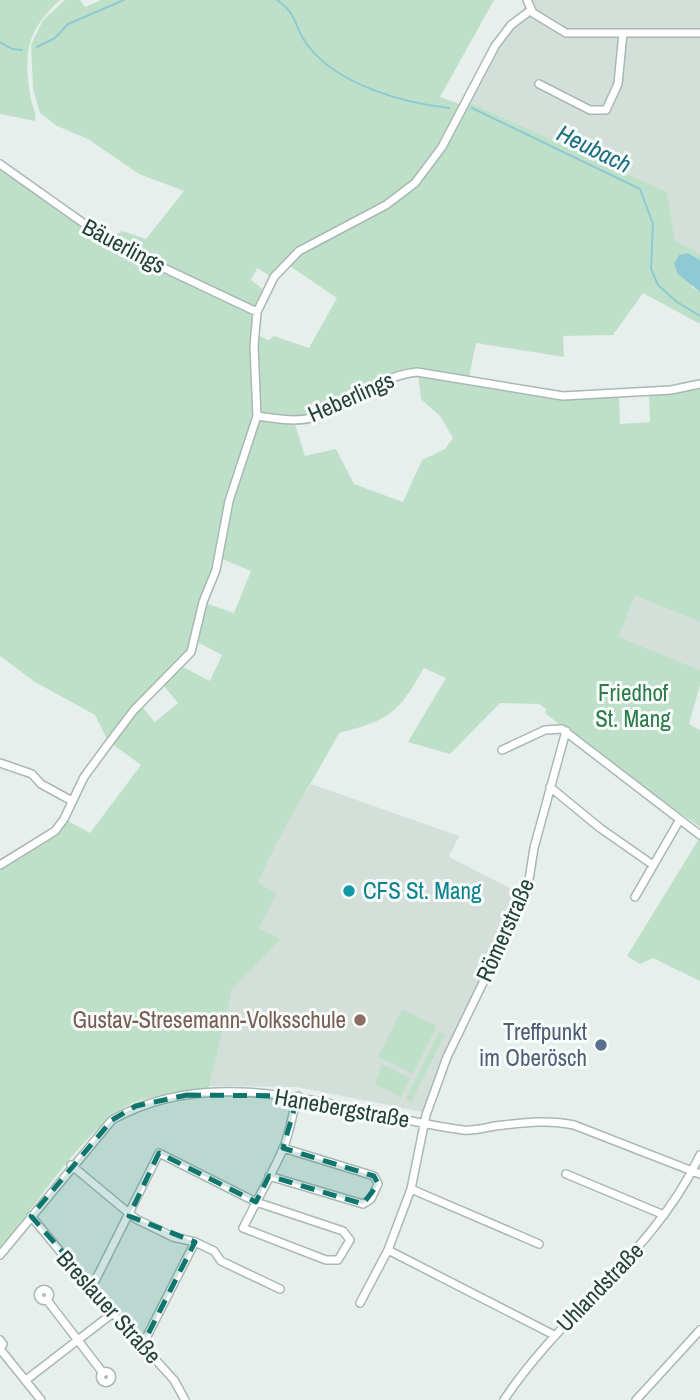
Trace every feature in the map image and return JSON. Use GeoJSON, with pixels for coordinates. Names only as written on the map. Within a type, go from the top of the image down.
{"type":"FeatureCollection","features":[{"type":"Feature","properties":{"kind":"street"},"geometry":{"type":"LineString","coordinates":[[527,0],[531,10],[550,26],[566,33],[700,33]]}},
{"type":"Feature","properties":{"kind":"street"},"geometry":{"type":"LineString","coordinates":[[0,865],[55,831],[84,777],[134,710],[191,652],[203,602],[216,570],[229,501],[257,416],[254,346],[257,312],[274,277],[299,251],[386,205],[415,183],[442,147],[499,40],[511,25],[531,10]]}},
{"type":"Feature","properties":{"kind":"street"},"geometry":{"type":"LineString","coordinates":[[539,85],[590,110],[606,110],[618,84],[623,33]]}},
{"type":"Feature","properties":{"kind":"street","name":"Bäuerlings"},"geometry":{"type":"LineString","coordinates":[[0,164],[113,244],[257,312]]}},
{"type":"Feature","properties":{"kind":"street","name":"Heberlings"},"geometry":{"type":"LineString","coordinates":[[257,416],[302,420],[316,417],[395,375],[417,372],[563,396],[671,390],[700,384]]}},
{"type":"Feature","properties":{"kind":"street"},"geometry":{"type":"LineString","coordinates":[[502,750],[545,730],[553,728],[566,731],[700,835]]}},
{"type":"Feature","properties":{"kind":"street","name":"Römerstraße"},"geometry":{"type":"LineString","coordinates":[[360,1303],[388,1250],[411,1189],[425,1122],[463,1019],[527,892],[534,848],[566,731]]}},
{"type":"Feature","properties":{"kind":"street"},"geometry":{"type":"LineString","coordinates":[[0,763],[32,774],[41,784],[72,801]]}},
{"type":"Feature","properties":{"kind":"street"},"geometry":{"type":"LineString","coordinates":[[550,787],[600,828],[653,865]]}},
{"type":"Feature","properties":{"kind":"street"},"geometry":{"type":"LineString","coordinates":[[635,897],[680,821]]}},
{"type":"Feature","properties":{"kind":"street","name":"Hanebergstraße"},"geometry":{"type":"LineString","coordinates":[[0,1255],[112,1120],[136,1106],[187,1095],[298,1096],[466,1130],[555,1121],[696,1172]]}},
{"type":"Feature","properties":{"kind":"street"},"geometry":{"type":"LineString","coordinates":[[90,1289],[159,1153],[256,1202],[343,1231],[350,1240],[338,1260],[326,1260],[243,1228],[256,1202],[269,1176],[283,1148],[298,1096]]}},
{"type":"Feature","properties":{"kind":"street"},"geometry":{"type":"LineString","coordinates":[[269,1176],[363,1204],[371,1199],[377,1184],[374,1177],[283,1148]]}},
{"type":"Feature","properties":{"kind":"street","name":"Uhlandstraße"},"geometry":{"type":"LineString","coordinates":[[504,1400],[554,1335],[645,1241],[696,1172],[700,1155]]}},
{"type":"Feature","properties":{"kind":"street"},"geometry":{"type":"LineString","coordinates":[[72,1165],[131,1212],[136,1219],[173,1237],[195,1242],[214,1251],[221,1261],[280,1289]]}},
{"type":"Feature","properties":{"kind":"street"},"geometry":{"type":"LineString","coordinates":[[566,1174],[664,1214]]}},
{"type":"Feature","properties":{"kind":"street"},"geometry":{"type":"LineString","coordinates":[[411,1189],[539,1244]]}},
{"type":"Feature","properties":{"kind":"street","name":"Breslauer Straße"},"geometry":{"type":"LineString","coordinates":[[31,1216],[90,1289],[174,1380],[185,1400]]}},
{"type":"Feature","properties":{"kind":"street"},"geometry":{"type":"LineString","coordinates":[[143,1344],[195,1242]]}},
{"type":"Feature","properties":{"kind":"street"},"geometry":{"type":"LineString","coordinates":[[388,1250],[554,1335]]}},
{"type":"Feature","properties":{"kind":"street"},"geometry":{"type":"LineString","coordinates":[[47,1300],[103,1373]]}},
{"type":"Feature","properties":{"kind":"street"},"geometry":{"type":"LineString","coordinates":[[26,1380],[113,1313]]}},
{"type":"Feature","properties":{"kind":"street"},"geometry":{"type":"LineString","coordinates":[[636,1400],[700,1330]]}},
{"type":"Feature","properties":{"kind":"street"},"geometry":{"type":"LineString","coordinates":[[0,1340],[3,1344],[0,1349],[41,1400]]}},
{"type":"Feature","properties":{"kind":"highlighted area"},"geometry":{"type":"Polygon","coordinates":[[[187,1095],[298,1096],[283,1148],[374,1176],[378,1184],[363,1204],[269,1176],[256,1202],[159,1153],[129,1216],[195,1242],[143,1344],[31,1216],[112,1120],[136,1106],[187,1095]]]}},
{"type":"Feature","properties":{"kind":"shaded area"},"geometry":{"type":"Polygon","coordinates":[[[530,0],[700,0],[700,254],[675,242],[667,192],[469,102],[496,46],[530,0]]]}},
{"type":"Feature","properties":{"kind":"shaded area"},"geometry":{"type":"Polygon","coordinates":[[[635,596],[700,622],[700,670],[619,637],[635,596]]]}},
{"type":"Feature","properties":{"kind":"shaded area"},"geometry":{"type":"Polygon","coordinates":[[[311,784],[459,836],[449,857],[523,895],[444,1056],[424,1112],[296,1087],[208,1086],[232,990],[281,939],[259,928],[258,883],[277,837],[311,784]]]}},
{"type":"Feature","properties":{"kind":"green space"},"geometry":{"type":"Polygon","coordinates":[[[0,0],[60,0],[40,22],[30,44],[27,69],[35,121],[0,114],[0,0]]]}},
{"type":"Feature","properties":{"kind":"green space"},"geometry":{"type":"Polygon","coordinates":[[[65,0],[80,0],[85,7],[101,0],[494,0],[440,97],[462,105],[440,146],[413,181],[384,203],[298,250],[272,277],[257,268],[251,280],[264,290],[256,309],[109,239],[122,231],[146,239],[184,191],[139,174],[88,139],[57,126],[40,113],[33,88],[31,45],[43,20],[65,0]]]}},
{"type":"Feature","properties":{"kind":"green space"},"geometry":{"type":"Polygon","coordinates":[[[469,102],[667,192],[675,241],[700,254],[700,260],[688,253],[692,287],[700,292],[700,324],[643,293],[613,335],[563,336],[564,357],[476,343],[469,377],[431,370],[403,370],[382,377],[315,415],[282,418],[260,414],[257,335],[269,340],[274,336],[309,348],[337,298],[287,264],[300,252],[416,184],[469,102]]]}},
{"type":"Feature","properties":{"kind":"green space"},"geometry":{"type":"Polygon","coordinates":[[[0,167],[112,245],[255,312],[256,415],[189,651],[107,739],[95,715],[35,682],[0,656],[0,167]]]}},
{"type":"Feature","properties":{"kind":"green space","name":"Friedhof St. Mang"},"geometry":{"type":"Polygon","coordinates":[[[418,374],[564,399],[619,395],[620,424],[650,422],[649,393],[700,387],[700,622],[635,596],[619,637],[700,670],[700,685],[689,724],[700,730],[700,827],[615,768],[545,713],[546,709],[539,704],[500,703],[450,754],[408,742],[446,678],[424,668],[407,695],[391,712],[370,724],[339,733],[276,844],[258,883],[277,893],[259,928],[281,939],[232,990],[208,1091],[151,1097],[116,1113],[62,1169],[0,1251],[0,867],[66,820],[90,833],[141,765],[111,743],[141,706],[155,722],[178,703],[163,685],[183,667],[210,681],[222,655],[197,642],[205,603],[234,613],[251,571],[220,558],[230,502],[259,419],[294,421],[305,456],[336,449],[354,484],[403,502],[422,460],[445,449],[453,438],[440,416],[421,399],[418,374]]]}},
{"type":"Feature","properties":{"kind":"green space"},"geometry":{"type":"Polygon","coordinates":[[[700,837],[700,981],[653,958],[640,964],[627,956],[700,837]]]}},
{"type":"Feature","properties":{"kind":"green space"},"geometry":{"type":"Polygon","coordinates":[[[402,1009],[437,1026],[413,1074],[378,1057],[402,1009]]]}},
{"type":"Feature","properties":{"kind":"green space"},"geometry":{"type":"Polygon","coordinates":[[[439,1032],[445,1035],[411,1102],[406,1099],[439,1032]]]}},
{"type":"Feature","properties":{"kind":"green space"},"geometry":{"type":"Polygon","coordinates":[[[382,1064],[410,1078],[401,1097],[375,1084],[382,1064]]]}},
{"type":"Feature","properties":{"kind":"water"},"geometry":{"type":"Polygon","coordinates":[[[688,253],[700,260],[700,292],[678,274],[674,264],[679,255],[688,253]]]}},
{"type":"Feature","properties":{"kind":"waterway","name":"Heubach"},"geometry":{"type":"LineString","coordinates":[[37,47],[55,38],[68,24],[124,0]]}},
{"type":"Feature","properties":{"kind":"waterway","name":"Heubach"},"geometry":{"type":"LineString","coordinates":[[277,0],[289,11],[309,47],[337,72],[392,97],[449,108]]}},
{"type":"Feature","properties":{"kind":"waterway","name":"Heubach"},"geometry":{"type":"LineString","coordinates":[[0,42],[12,49],[22,50]]}},
{"type":"Feature","properties":{"kind":"waterway","name":"Heubach"},"geometry":{"type":"LineString","coordinates":[[472,108],[640,189],[653,224],[651,269],[658,285],[677,302],[700,316]]}},
{"type":"Feature","properties":{"kind":"place","name":"CFS St. Mang"},"geometry":{"type":"Point","coordinates":[349,891]}},
{"type":"Feature","properties":{"kind":"place","name":"Gustav-Stresemann-Volksschule"},"geometry":{"type":"Point","coordinates":[360,1020]}},
{"type":"Feature","properties":{"kind":"place","name":"Treffpunkt im Oberösch"},"geometry":{"type":"Point","coordinates":[601,1045]}}]}
